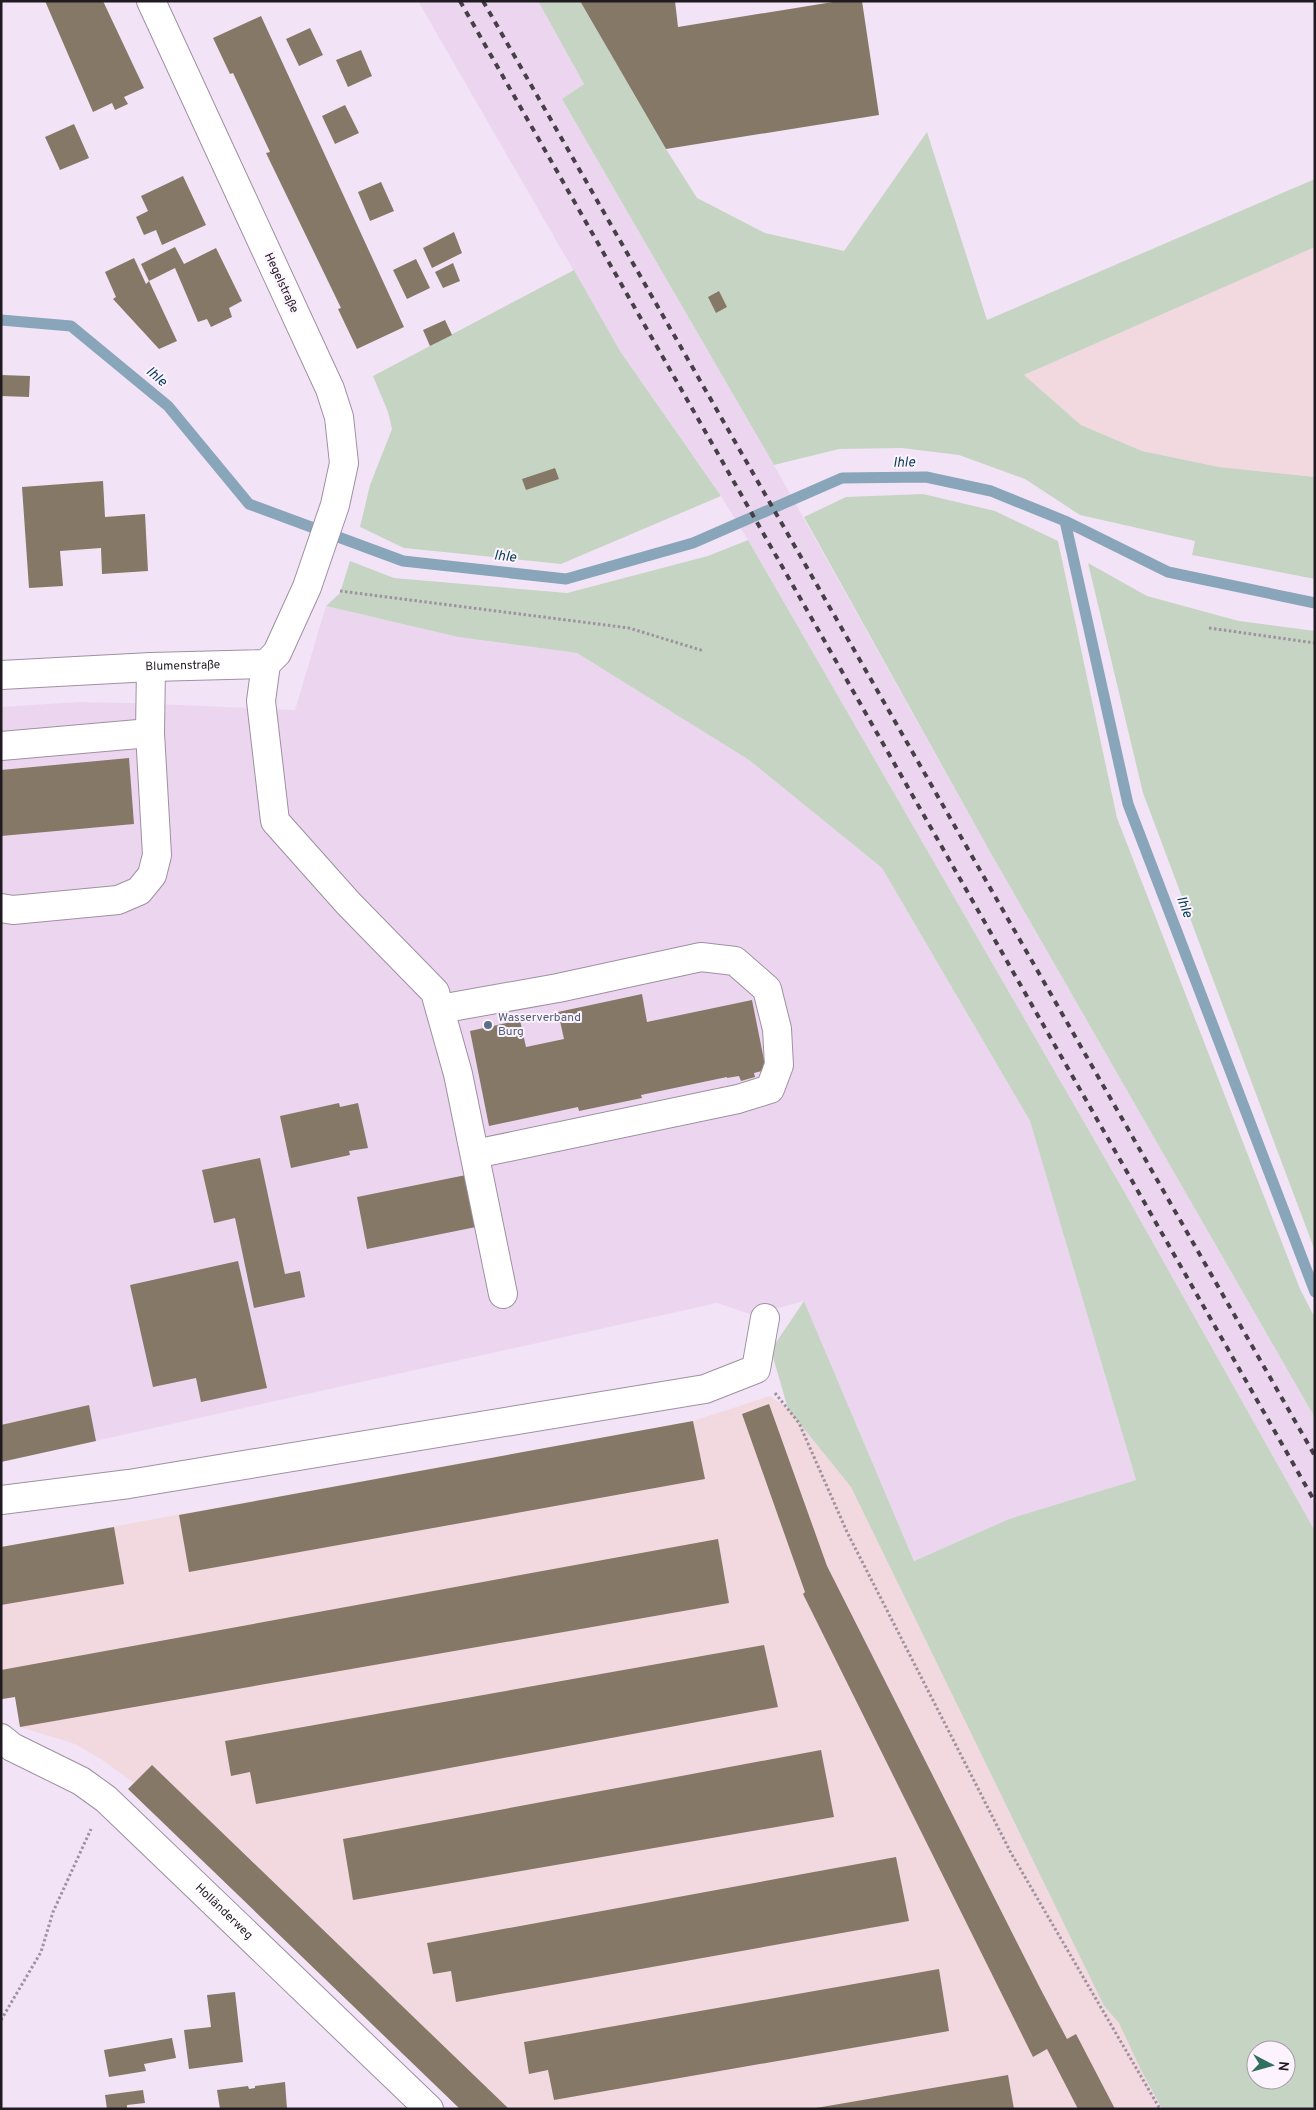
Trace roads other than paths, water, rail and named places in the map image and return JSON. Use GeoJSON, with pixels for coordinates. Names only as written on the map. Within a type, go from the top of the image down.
{"type":"FeatureCollection","features":[{"type":"Feature","properties":{"kind":"street","name":"Hegelstraße"},"geometry":{"type":"LineString","coordinates":[[151,1],[330,389],[340,417],[344,463],[335,505],[309,581],[277,652],[266,664]]}},
{"type":"Feature","properties":{"kind":"street","name":"Blumenstraße"},"geometry":{"type":"LineString","coordinates":[[1,675],[151,667],[266,664]]}},
{"type":"Feature","properties":{"kind":"street"},"geometry":{"type":"LineString","coordinates":[[266,664],[261,701],[275,821],[348,903],[436,992],[458,1074],[503,1294]]}},
{"type":"Feature","properties":{"kind":"street"},"geometry":{"type":"LineString","coordinates":[[1,908],[13,910],[118,900],[139,891],[152,876],[157,855],[150,733],[151,667]]}},
{"type":"Feature","properties":{"kind":"street"},"geometry":{"type":"LineString","coordinates":[[1,746],[150,733]]}},
{"type":"Feature","properties":{"kind":"street"},"geometry":{"type":"LineString","coordinates":[[440,1009],[558,988],[701,957],[735,961],[766,989],[777,1029],[779,1065],[770,1089],[738,1099],[475,1154]]}},
{"type":"Feature","properties":{"kind":"street"},"geometry":{"type":"LineString","coordinates":[[1,1500],[129,1484],[705,1390],[756,1369],[765,1318]]}},
{"type":"Feature","properties":{"kind":"street","name":"Holländerweg"},"geometry":{"type":"LineString","coordinates":[[1,1738],[12,1747],[81,1781],[106,1800],[429,2109]]}},
{"type":"Feature","properties":{"kind":"waterway","name":"Ihle"},"geometry":{"type":"LineString","coordinates":[[1,320],[71,326],[168,406],[249,504],[403,561],[566,579],[693,543],[842,478],[926,477],[991,491],[1065,521],[1128,804],[1315,1292]]}},
{"type":"Feature","properties":{"kind":"waterway","name":"Ihle"},"geometry":{"type":"LineString","coordinates":[[1065,521],[1168,572],[1315,603]]}},
{"type":"Feature","properties":{"kind":"railway"},"geometry":{"type":"LineString","coordinates":[[460,1],[1315,1502]]}},
{"type":"Feature","properties":{"kind":"railway"},"geometry":{"type":"LineString","coordinates":[[483,1],[1315,1456]]}},
{"type":"Feature","properties":{"kind":"place","name":"Wasserverband Burg"},"geometry":{"type":"Point","coordinates":[488,1025]}}]}
